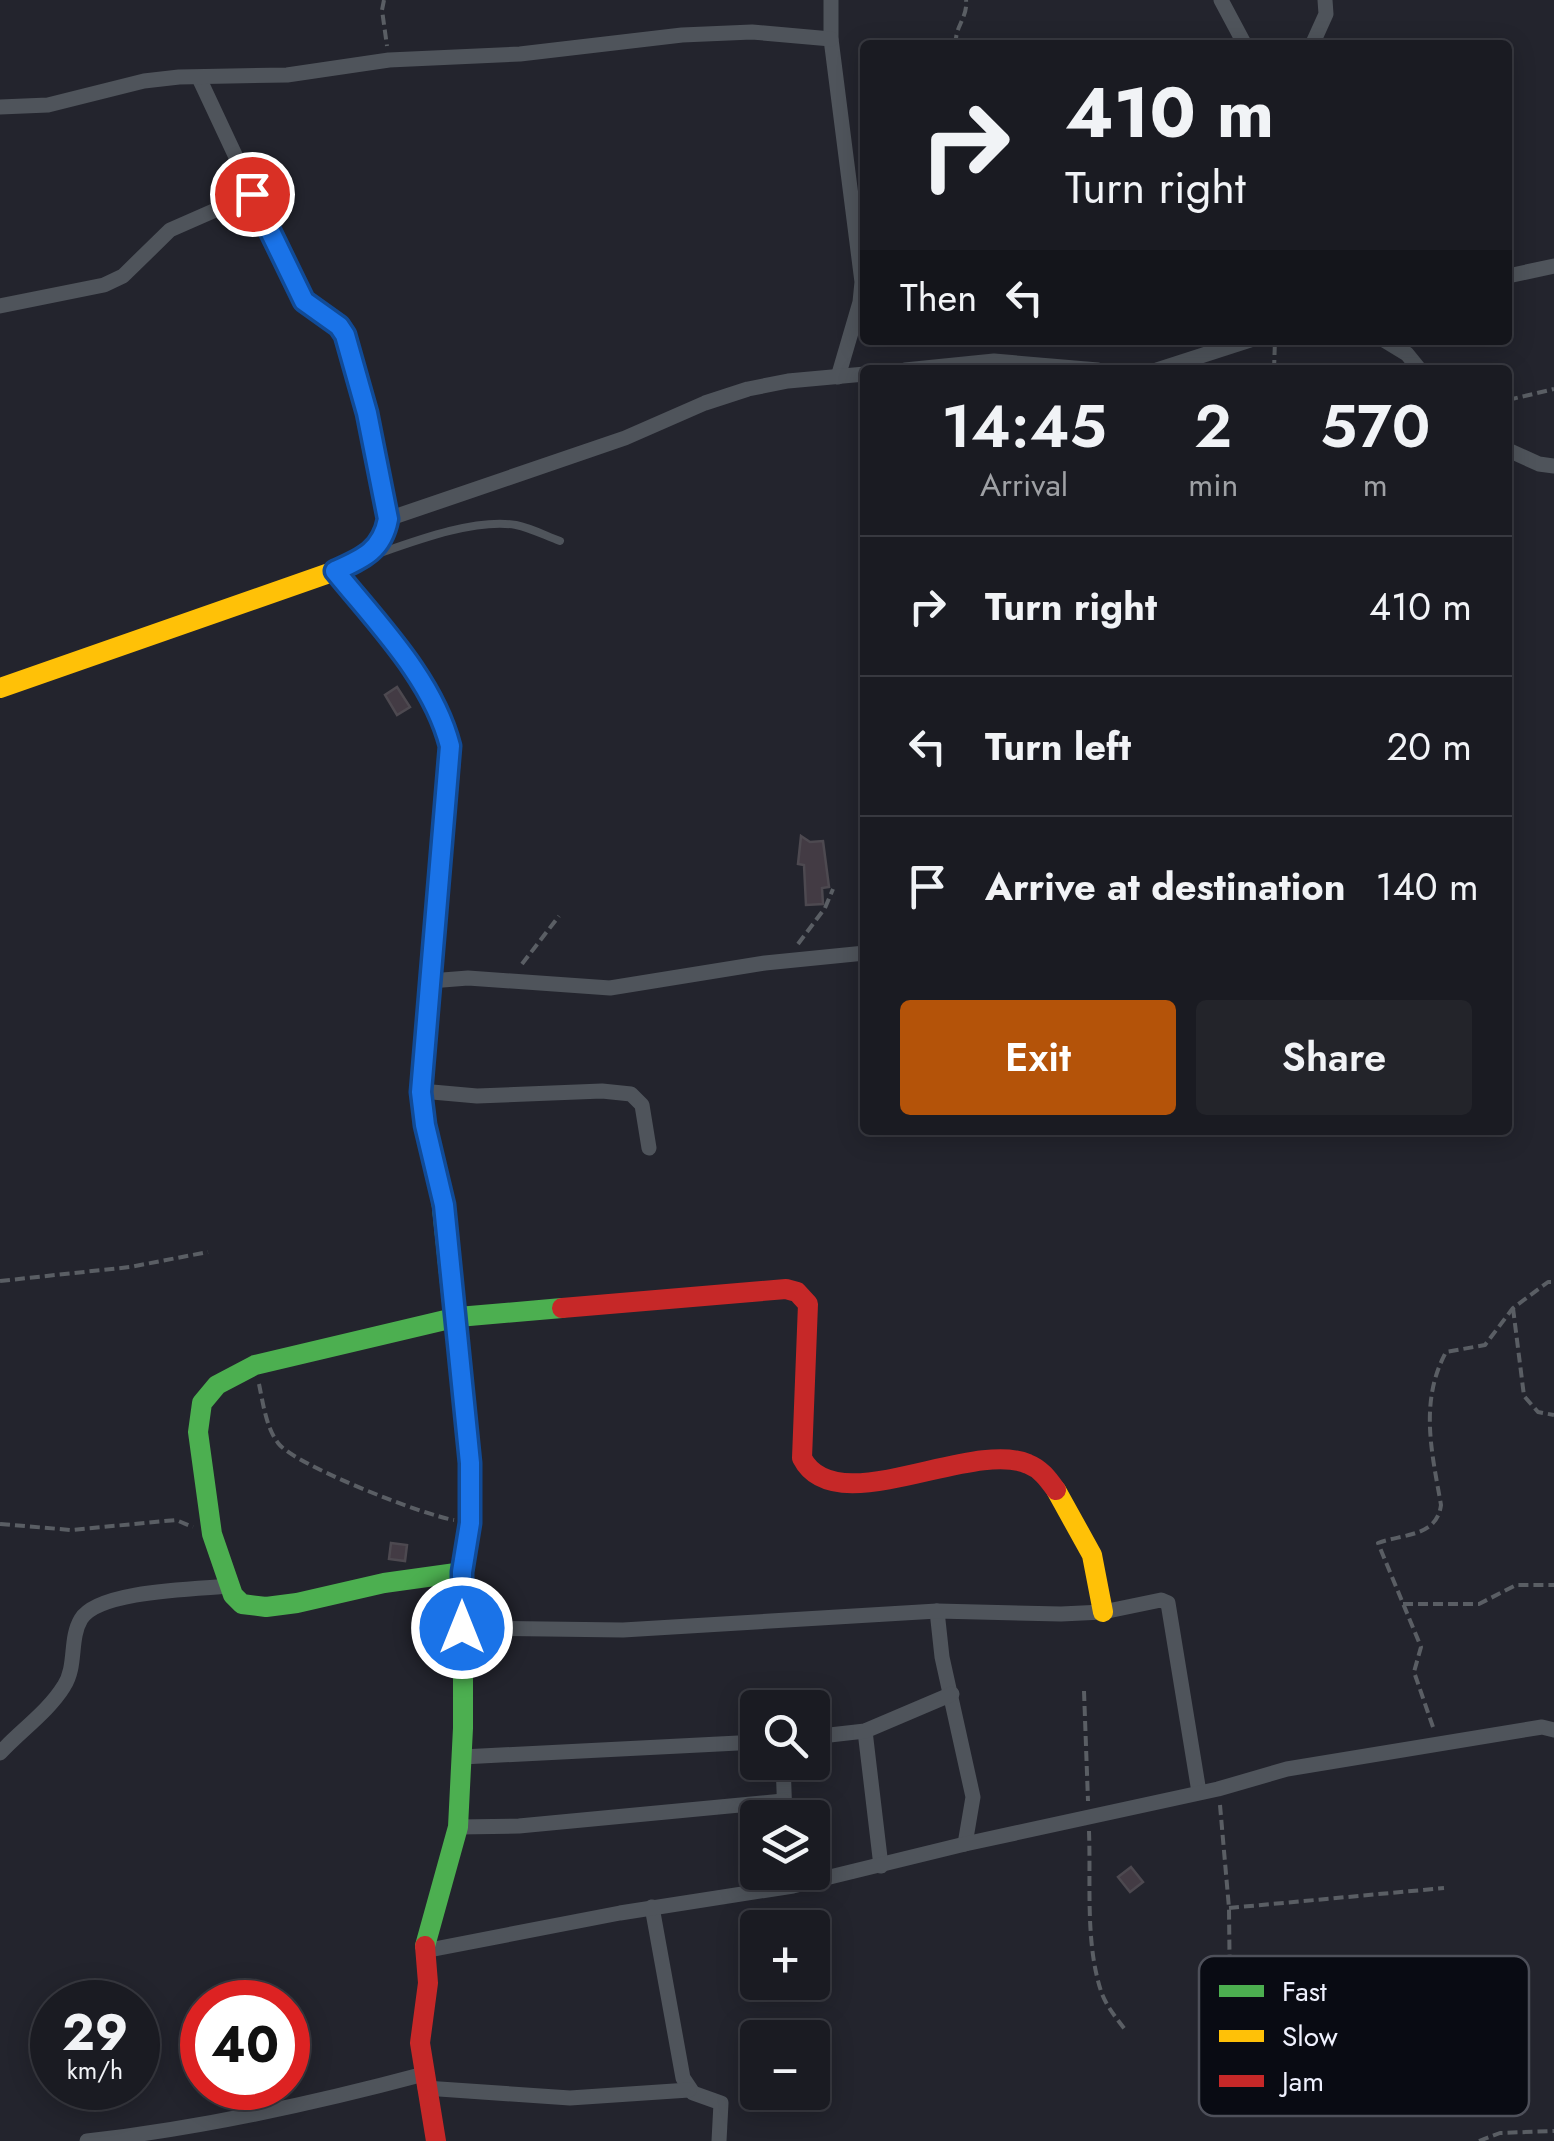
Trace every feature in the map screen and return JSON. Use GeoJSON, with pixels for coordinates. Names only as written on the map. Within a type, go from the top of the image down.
{"type":"FeatureCollection","features":[{"type":"Feature","properties":{"kind":"street"},"geometry":{"type":"LineString","coordinates":[[831,0],[830,40],[860,267]]}},
{"type":"Feature","properties":{"kind":"street"},"geometry":{"type":"LineString","coordinates":[[1221,0],[1242,40]]}},
{"type":"Feature","properties":{"kind":"street"},"geometry":{"type":"LineString","coordinates":[[1314,40],[1326,14],[1325,0]]}},
{"type":"Feature","properties":{"kind":"street"},"geometry":{"type":"LineString","coordinates":[[0,107],[48,105],[144,81],[179,77],[287,74],[389,60],[520,54],[682,35],[752,32],[830,40]]}},
{"type":"Feature","properties":{"kind":"street"},"geometry":{"type":"LineString","coordinates":[[0,688],[335,571],[366,558],[382,541],[388,519],[367,413],[345,335],[339,326],[304,301],[199,78]]}},
{"type":"Feature","properties":{"kind":"street"},"geometry":{"type":"LineString","coordinates":[[0,306],[104,285],[123,276],[170,230],[252,194]]}},
{"type":"Feature","properties":{"kind":"street"},"geometry":{"type":"LineString","coordinates":[[1512,275],[1554,266]]}},
{"type":"Feature","properties":{"kind":"street"},"geometry":{"type":"LineString","coordinates":[[838,377],[860,302]]}},
{"type":"Feature","properties":{"kind":"street"},"geometry":{"type":"LineString","coordinates":[[1173,365],[1235,345]]}},
{"type":"Feature","properties":{"kind":"street"},"geometry":{"type":"LineString","coordinates":[[1392,345],[1416,365]]}},
{"type":"Feature","properties":{"kind":"street"},"geometry":{"type":"LineString","coordinates":[[954,365],[994,361],[1040,365]]}},
{"type":"Feature","properties":{"kind":"street"},"geometry":{"type":"LineString","coordinates":[[388,519],[624,438],[704,403],[748,389],[860,375]]}},
{"type":"Feature","properties":{"kind":"street"},"geometry":{"type":"LineString","coordinates":[[1512,452],[1554,466]]}},
{"type":"Feature","properties":{"kind":"street"},"geometry":{"type":"LineString","coordinates":[[335,571],[416,676],[443,723],[450,746],[421,1092],[444,1205],[458,1317],[470,1463],[470,1523],[462,1572],[458,1827],[424,1951],[428,1983],[420,2043],[436,2141]]}},
{"type":"Feature","properties":{"kind":"street"},"geometry":{"type":"LineString","coordinates":[[430,981],[468,978],[610,988],[860,954]]}},
{"type":"Feature","properties":{"kind":"street"},"geometry":{"type":"LineString","coordinates":[[421,1092],[477,1096],[602,1091],[631,1094],[642,1105],[648,1148]]}},
{"type":"Feature","properties":{"kind":"street"},"geometry":{"type":"LineString","coordinates":[[462,1572],[384,1583],[297,1604],[242,1604],[233,1595],[212,1534],[198,1415],[202,1403],[217,1385],[256,1364],[458,1317],[786,1289],[797,1292],[808,1304],[802,1458],[809,1472],[826,1482],[846,1486],[1001,1458],[1026,1462],[1046,1476],[1088,1548],[1103,1612]]}},
{"type":"Feature","properties":{"kind":"street"},"geometry":{"type":"LineString","coordinates":[[0,1753],[65,1685],[76,1633],[82,1616],[91,1608],[119,1598],[230,1586]]}},
{"type":"Feature","properties":{"kind":"street"},"geometry":{"type":"LineString","coordinates":[[462,1628],[623,1630],[937,1611],[1060,1614],[1103,1612],[1158,1600],[1168,1603],[1199,1792]]}},
{"type":"Feature","properties":{"kind":"street"},"geometry":{"type":"LineString","coordinates":[[937,1611],[942,1656],[973,1797],[965,1844]]}},
{"type":"Feature","properties":{"kind":"street"},"geometry":{"type":"LineString","coordinates":[[830,1735],[865,1731],[952,1694]]}},
{"type":"Feature","properties":{"kind":"street"},"geometry":{"type":"LineString","coordinates":[[830,1873],[881,1866],[1089,1819],[1287,1769],[1542,1727],[1554,1730]]}},
{"type":"Feature","properties":{"kind":"street"},"geometry":{"type":"LineString","coordinates":[[865,1731],[881,1866]]}},
{"type":"Feature","properties":{"kind":"street"},"geometry":{"type":"LineString","coordinates":[[462,1757],[740,1743]]}},
{"type":"Feature","properties":{"kind":"street"},"geometry":{"type":"LineString","coordinates":[[458,1827],[519,1826],[664,1810],[740,1809]]}},
{"type":"Feature","properties":{"kind":"street"},"geometry":{"type":"LineString","coordinates":[[424,1951],[740,1890]]}},
{"type":"Feature","properties":{"kind":"street"},"geometry":{"type":"LineString","coordinates":[[652,1908],[683,2078],[689,2090]]}},
{"type":"Feature","properties":{"kind":"street"},"geometry":{"type":"LineString","coordinates":[[87,2141],[210,2125],[425,2081],[570,2098],[689,2090],[720,2103],[718,2141]]}},
{"type":"Feature","properties":{"kind":"lane"},"geometry":{"type":"LineString","coordinates":[[366,558],[442,534],[492,526],[514,525],[560,542]]}},
{"type":"Feature","properties":{"kind":"path"},"geometry":{"type":"LineString","coordinates":[[384,0],[389,60]]}},
{"type":"Feature","properties":{"kind":"path"},"geometry":{"type":"LineString","coordinates":[[956,40],[956,31],[966,16],[966,0]]}},
{"type":"Feature","properties":{"kind":"path"},"geometry":{"type":"LineString","coordinates":[[1512,399],[1554,389]]}},
{"type":"Feature","properties":{"kind":"path"},"geometry":{"type":"LineString","coordinates":[[783,962],[825,908],[833,889]]}},
{"type":"Feature","properties":{"kind":"path"},"geometry":{"type":"LineString","coordinates":[[508,982],[558,916]]}},
{"type":"Feature","properties":{"kind":"path"},"geometry":{"type":"LineString","coordinates":[[0,1281],[130,1267],[208,1252]]}},
{"type":"Feature","properties":{"kind":"path"},"geometry":{"type":"LineString","coordinates":[[1430,1747],[1433,1723],[1414,1672],[1421,1646],[1378,1545],[1425,1531],[1438,1519],[1441,1505],[1428,1413],[1436,1371],[1449,1350],[1480,1347],[1489,1342],[1513,1308],[1543,1285],[1554,1282]]}},
{"type":"Feature","properties":{"kind":"path"},"geometry":{"type":"LineString","coordinates":[[1513,1308],[1524,1396],[1536,1410],[1554,1415]]}},
{"type":"Feature","properties":{"kind":"path"},"geometry":{"type":"LineString","coordinates":[[256,1364],[266,1415],[278,1444],[369,1492],[438,1518],[470,1523]]}},
{"type":"Feature","properties":{"kind":"path"},"geometry":{"type":"LineString","coordinates":[[0,1524],[71,1530],[176,1520],[212,1534]]}},
{"type":"Feature","properties":{"kind":"path"},"geometry":{"type":"LineString","coordinates":[[1403,1604],[1479,1604],[1516,1586],[1554,1585]]}},
{"type":"Feature","properties":{"kind":"path"},"geometry":{"type":"LineString","coordinates":[[1084,1691],[1093,1942],[1098,1978],[1109,2008],[1126,2032]]}},
{"type":"Feature","properties":{"kind":"path"},"geometry":{"type":"LineString","coordinates":[[1218,1789],[1230,1956]]}},
{"type":"Feature","properties":{"kind":"path"},"geometry":{"type":"LineString","coordinates":[[1229,1908],[1444,1888]]}},
{"type":"Feature","properties":{"kind":"path"},"geometry":{"type":"LineString","coordinates":[[1480,2141],[1500,2134],[1554,2131]]}},
{"type":"Feature","properties":{"kind":"building"},"geometry":{"type":"Polygon","coordinates":[[[397,687],[410,707],[397,715],[385,695],[397,687]]]}},
{"type":"Feature","properties":{"kind":"building"},"geometry":{"type":"Polygon","coordinates":[[[801,836],[810,842],[823,841],[829,887],[822,888],[823,904],[806,905],[804,865],[798,864],[801,836]]]}},
{"type":"Feature","properties":{"kind":"building"},"geometry":{"type":"Polygon","coordinates":[[[391,1543],[407,1545],[405,1561],[389,1559],[391,1543]]]}},
{"type":"Feature","properties":{"kind":"building"},"geometry":{"type":"Polygon","coordinates":[[[1131,1867],[1143,1882],[1130,1892],[1118,1877],[1131,1867]]]}},
{"type":"Feature","properties":{"kind":"traffic: fast"},"geometry":{"type":"LineString","coordinates":[[425,1946],[458,1827],[463,1728],[463,1572],[470,1523],[469,1463],[440,1189]]}},
{"type":"Feature","properties":{"kind":"traffic: fast"},"geometry":{"type":"LineString","coordinates":[[463,1572],[384,1583],[297,1603],[266,1607],[242,1604],[233,1595],[212,1534],[198,1432],[202,1403],[217,1385],[255,1365],[458,1317],[562,1308]]}},
{"type":"Feature","properties":{"kind":"traffic: slow"},"geometry":{"type":"LineString","coordinates":[[0,688],[335,571],[410,665],[444,728]]}},
{"type":"Feature","properties":{"kind":"traffic: slow"},"geometry":{"type":"LineString","coordinates":[[1056,1490],[1092,1555],[1103,1612]]}},
{"type":"Feature","properties":{"kind":"traffic: jam"},"geometry":{"type":"LineString","coordinates":[[440,1189],[421,1091],[451,758],[444,728]]}},
{"type":"Feature","properties":{"kind":"traffic: jam"},"geometry":{"type":"LineString","coordinates":[[562,1308],[786,1289],[797,1292],[808,1304],[802,1458],[819,1476],[843,1483],[873,1482],[1003,1459],[1033,1466],[1056,1490]]}},
{"type":"Feature","properties":{"kind":"traffic: jam"},"geometry":{"type":"LineString","coordinates":[[425,1946],[428,1983],[420,2043],[436,2141]]}},
{"type":"Feature","properties":{"kind":"route"},"geometry":{"type":"LineString","coordinates":[[252,194],[304,301],[343,330],[367,413],[388,519],[386,532],[366,558],[335,571],[416,676],[443,723],[450,746],[421,1092],[444,1205],[470,1463],[462,1628]]}}]}
